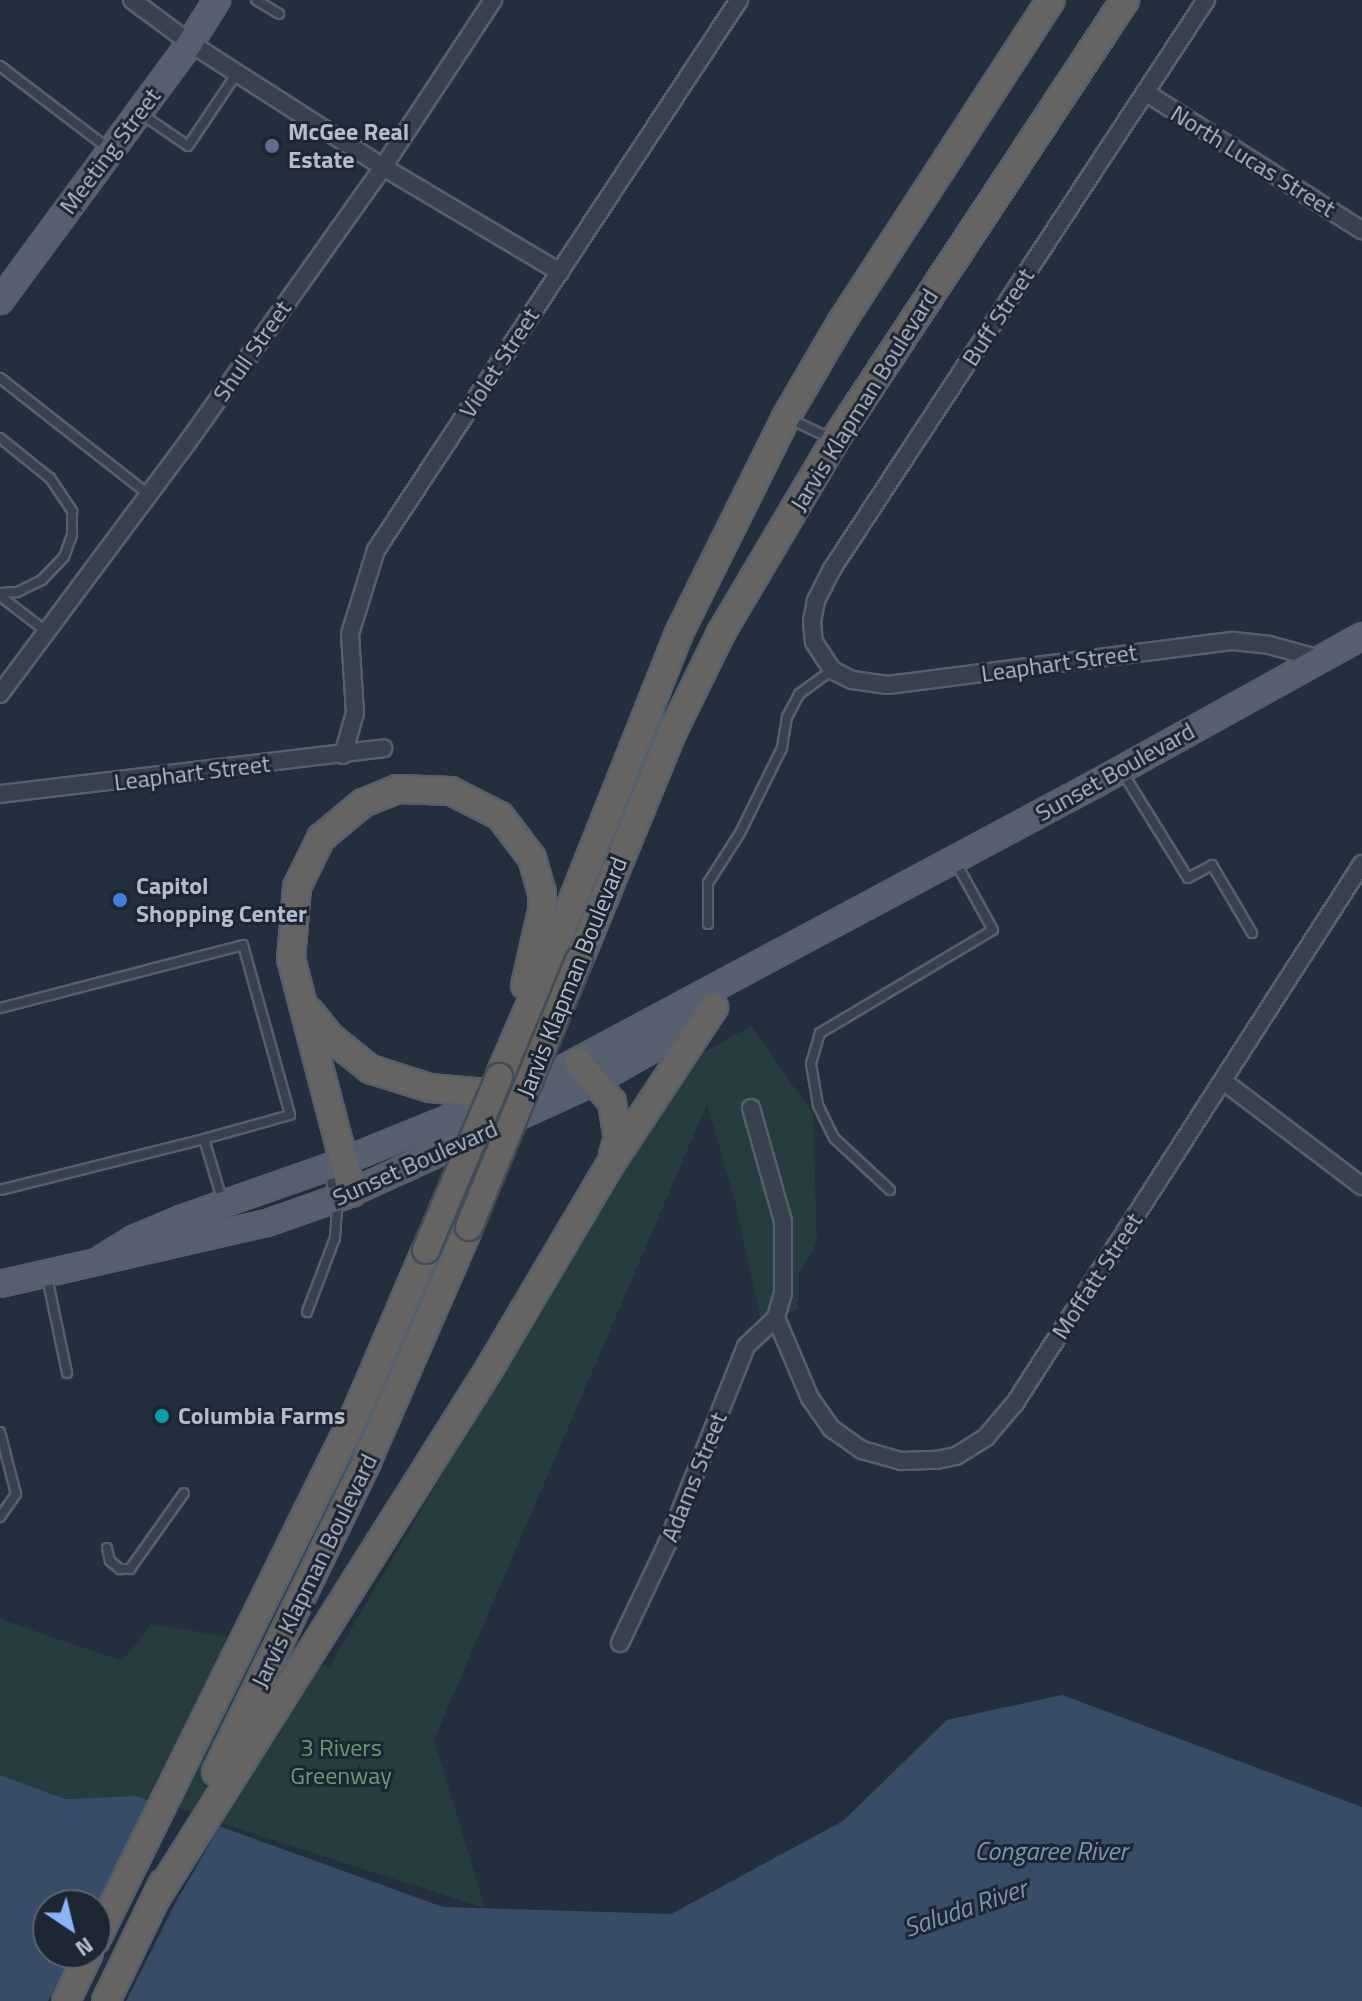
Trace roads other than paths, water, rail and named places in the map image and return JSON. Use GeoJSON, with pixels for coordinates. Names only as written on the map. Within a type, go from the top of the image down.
{"type":"FeatureCollection","features":[{"type":"Feature","properties":{"kind":"highway","name":"Jarvis Klapman Boulevard"},"geometry":{"type":"LineString","coordinates":[[533,983],[679,633],[786,417],[841,323],[1051,0]]}},
{"type":"Feature","properties":{"kind":"highway","name":"Jarvis Klapman Boulevard"},"geometry":{"type":"LineString","coordinates":[[106,2001],[366,1464],[469,1227],[673,731],[721,633],[835,440],[1125,0]]}},
{"type":"Feature","properties":{"kind":"highway"},"geometry":{"type":"LineString","coordinates":[[303,1003],[330,1037],[370,1069],[430,1088],[503,1086],[533,983],[542,911],[539,875],[513,828],[485,805],[451,791],[415,787],[379,795],[348,813],[321,838],[303,869],[293,904],[290,941],[294,977],[303,1003],[343,1196]]}},
{"type":"Feature","properties":{"kind":"highway"},"geometry":{"type":"LineString","coordinates":[[156,1898],[491,1366],[610,1165],[714,1007]]}},
{"type":"Feature","properties":{"kind":"highway"},"geometry":{"type":"LineString","coordinates":[[587,1072],[612,1102],[618,1122],[618,1138],[610,1165]]}},
{"type":"Feature","properties":{"kind":"highway","name":"Jarvis Klapman Boulevard"},"geometry":{"type":"LineString","coordinates":[[112,1908],[356,1413],[426,1250],[503,1086]]}},
{"type":"Feature","properties":{"kind":"highway"},"geometry":{"type":"LineString","coordinates":[[66,2001],[81,1969]]}},
{"type":"Feature","properties":{"kind":"main road","name":"Meeting Street"},"geometry":{"type":"LineString","coordinates":[[0,299],[190,43],[217,0]]}},
{"type":"Feature","properties":{"kind":"main road","name":"Sunset Boulevard"},"geometry":{"type":"LineString","coordinates":[[0,1284],[103,1258],[267,1223],[343,1196],[587,1072],[866,905],[1121,770],[1362,636]]}},
{"type":"Feature","properties":{"kind":"main road","name":"Sunset Boulevard"},"geometry":{"type":"LineString","coordinates":[[103,1258],[133,1239],[336,1164],[503,1086],[587,1072],[661,1044],[714,1007],[819,944],[866,905]]}},
{"type":"Feature","properties":{"kind":"street"},"geometry":{"type":"LineString","coordinates":[[132,0],[190,43],[383,167],[560,272]]}},
{"type":"Feature","properties":{"kind":"street","name":"Shull Street"},"geometry":{"type":"LineString","coordinates":[[0,694],[149,495],[383,167],[493,0]]}},
{"type":"Feature","properties":{"kind":"street","name":"Violet Street"},"geometry":{"type":"LineString","coordinates":[[343,755],[355,713],[350,634],[376,550],[739,0]]}},
{"type":"Feature","properties":{"kind":"street","name":"Buff Street"},"geometry":{"type":"LineString","coordinates":[[832,670],[814,642],[812,621],[816,601],[832,569],[1206,0]]}},
{"type":"Feature","properties":{"kind":"street","name":"North Lucas Street"},"geometry":{"type":"LineString","coordinates":[[1145,92],[1362,230]]}},
{"type":"Feature","properties":{"kind":"street","name":"Leaphart Street"},"geometry":{"type":"LineString","coordinates":[[832,670],[852,680],[906,685],[1233,641],[1269,645],[1320,659]]}},
{"type":"Feature","properties":{"kind":"street","name":"Leaphart Street"},"geometry":{"type":"LineString","coordinates":[[0,794],[383,748]]}},
{"type":"Feature","properties":{"kind":"street","name":"Moffatt Street"},"geometry":{"type":"LineString","coordinates":[[776,1318],[810,1398],[832,1429],[846,1441],[879,1457],[901,1461],[956,1456],[986,1437],[1015,1403],[1362,864]]}},
{"type":"Feature","properties":{"kind":"street"},"geometry":{"type":"LineString","coordinates":[[1223,1081],[1362,1186]]}},
{"type":"Feature","properties":{"kind":"street"},"geometry":{"type":"LineString","coordinates":[[751,1108],[783,1221],[783,1293],[776,1318]]}},
{"type":"Feature","properties":{"kind":"street","name":"Adams Street"},"geometry":{"type":"LineString","coordinates":[[620,1643],[667,1544],[746,1346],[776,1318]]}},
{"type":"Feature","properties":{"kind":"lane"},"geometry":{"type":"LineString","coordinates":[[256,0],[279,14]]}},
{"type":"Feature","properties":{"kind":"lane"},"geometry":{"type":"LineString","coordinates":[[0,66],[110,150]]}},
{"type":"Feature","properties":{"kind":"lane"},"geometry":{"type":"LineString","coordinates":[[138,112],[188,146],[237,72]]}},
{"type":"Feature","properties":{"kind":"lane"},"geometry":{"type":"LineString","coordinates":[[0,378],[149,495]]}},
{"type":"Feature","properties":{"kind":"lane"},"geometry":{"type":"LineString","coordinates":[[786,417],[835,440]]}},
{"type":"Feature","properties":{"kind":"lane"},"geometry":{"type":"LineString","coordinates":[[0,438],[50,478],[72,511],[72,523],[64,557],[42,580],[17,592],[0,594]]}},
{"type":"Feature","properties":{"kind":"lane"},"geometry":{"type":"LineString","coordinates":[[0,594],[47,632]]}},
{"type":"Feature","properties":{"kind":"lane"},"geometry":{"type":"LineString","coordinates":[[708,924],[708,883],[740,833],[782,748],[787,717],[799,694],[832,670]]}},
{"type":"Feature","properties":{"kind":"lane"},"geometry":{"type":"LineString","coordinates":[[1121,770],[1188,878],[1212,865],[1252,933]]}},
{"type":"Feature","properties":{"kind":"lane"},"geometry":{"type":"LineString","coordinates":[[890,1190],[834,1138],[818,1105],[811,1064],[820,1033],[993,930],[954,859]]}},
{"type":"Feature","properties":{"kind":"lane"},"geometry":{"type":"LineString","coordinates":[[0,1008],[243,945],[290,1115],[0,1190]]}},
{"type":"Feature","properties":{"kind":"lane"},"geometry":{"type":"LineString","coordinates":[[204,1139],[224,1204]]}},
{"type":"Feature","properties":{"kind":"lane"},"geometry":{"type":"LineString","coordinates":[[307,1312],[335,1238],[343,1196]]}},
{"type":"Feature","properties":{"kind":"lane"},"geometry":{"type":"LineString","coordinates":[[46,1273],[67,1373]]}},
{"type":"Feature","properties":{"kind":"lane"},"geometry":{"type":"LineString","coordinates":[[0,1432],[16,1494],[0,1517]]}},
{"type":"Feature","properties":{"kind":"lane"},"geometry":{"type":"LineString","coordinates":[[107,1548],[110,1561],[120,1569],[130,1569],[184,1493]]}},
{"type":"Feature","properties":{"kind":"water","name":"Congaree River"},"geometry":{"type":"Polygon","coordinates":[[[1062,1695],[1362,1807],[1362,2001],[0,2001],[0,1775],[65,1799],[136,1796],[443,1907],[671,1914],[843,1821],[947,1720],[1062,1695]]]}},
{"type":"Feature","properties":{"kind":"place","name":"McGee Real Estate"},"geometry":{"type":"Point","coordinates":[272,146]}},
{"type":"Feature","properties":{"kind":"place","name":"Capitol Shopping Center"},"geometry":{"type":"Point","coordinates":[120,900]}},
{"type":"Feature","properties":{"kind":"place","name":"Columbia Farms"},"geometry":{"type":"Point","coordinates":[162,1416]}},
{"type":"Feature","properties":{"kind":"park label","name":"3 Rivers Greenway"},"geometry":{"type":"Point","coordinates":[341,1762]}},
{"type":"Feature","properties":{"kind":"water label","name":"Saluda River"},"geometry":{"type":"Point","coordinates":[965,1908]}}]}
